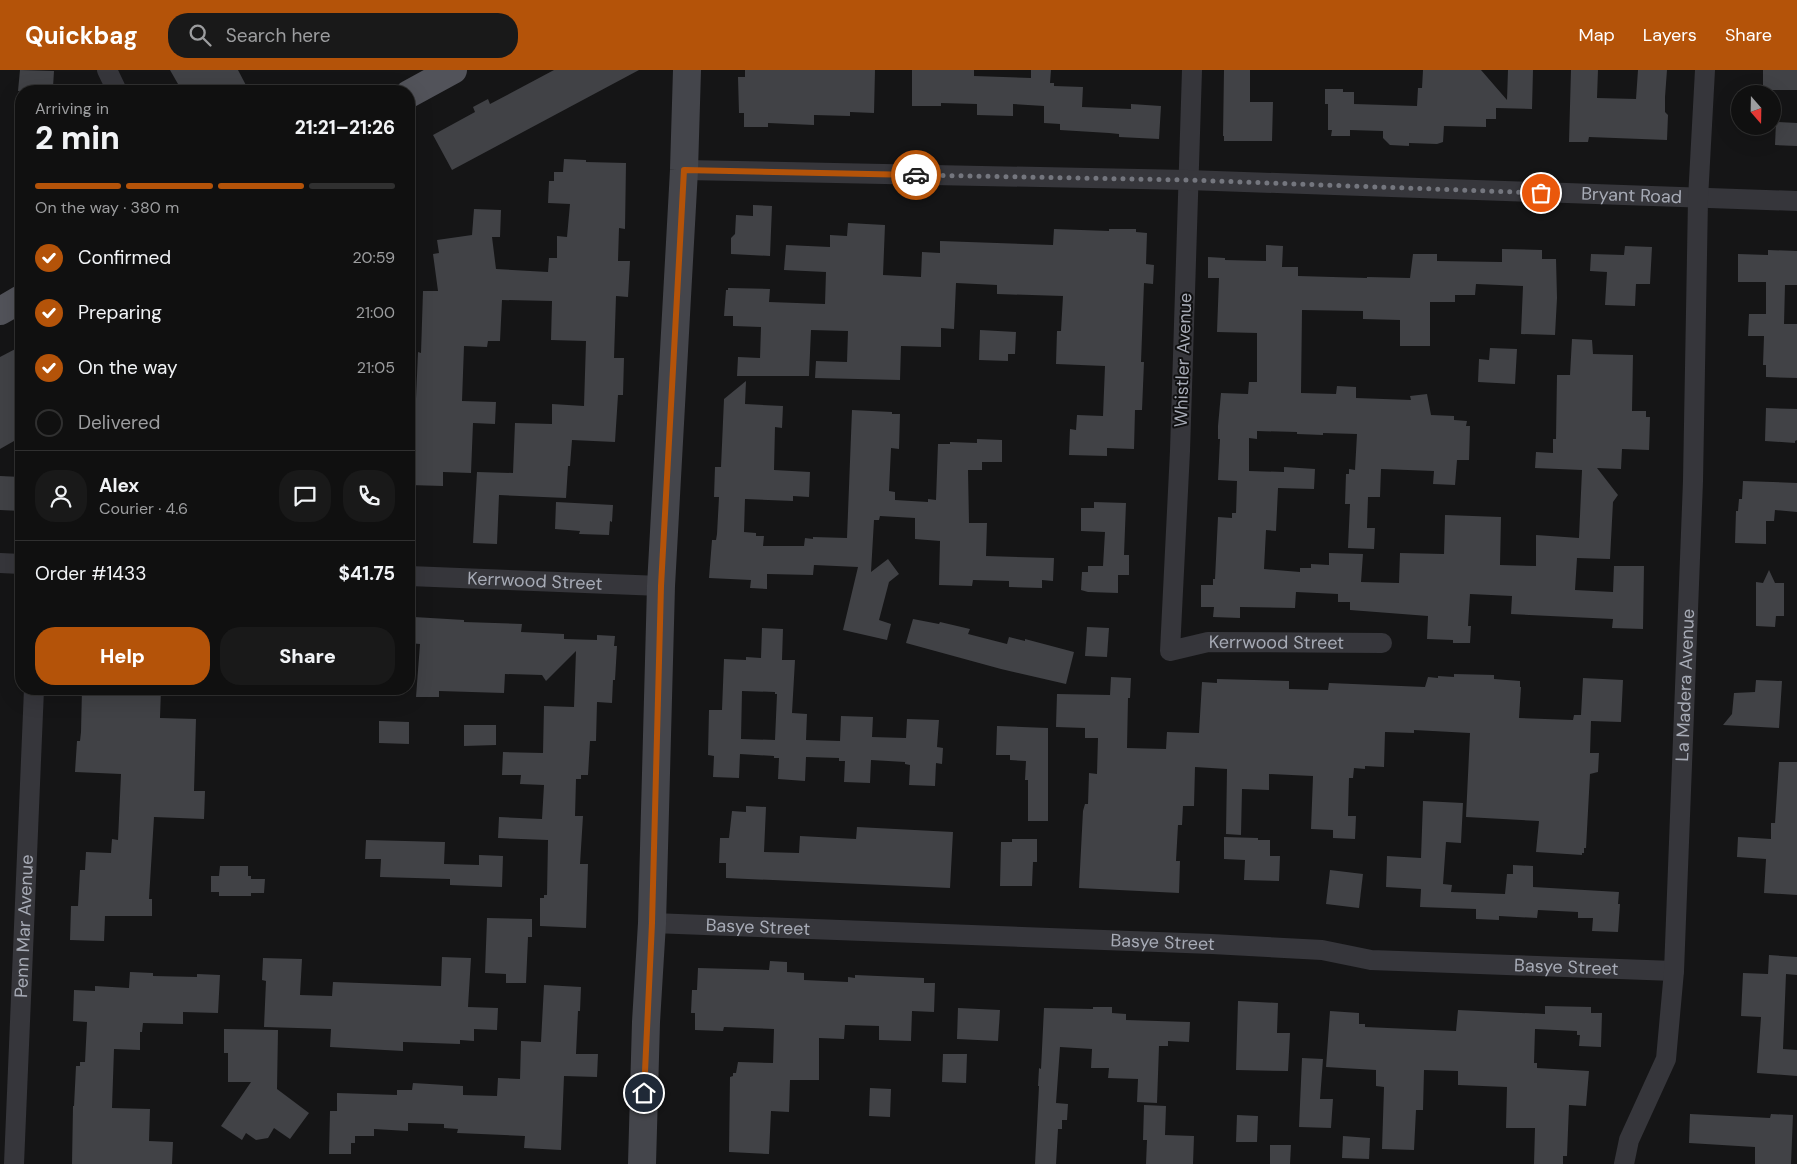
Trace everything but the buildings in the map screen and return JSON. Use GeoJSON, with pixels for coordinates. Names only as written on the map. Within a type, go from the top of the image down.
{"type":"FeatureCollection","features":[{"type":"Feature","properties":{"kind":"main road"},"geometry":{"type":"LineString","coordinates":[[415,91],[453,70]]}},
{"type":"Feature","properties":{"kind":"main road"},"geometry":{"type":"LineString","coordinates":[[0,311],[15,302]]}},
{"type":"Feature","properties":{"kind":"street"},"geometry":{"type":"LineString","coordinates":[[106,70],[114,85]]}},
{"type":"Feature","properties":{"kind":"street"},"geometry":{"type":"LineString","coordinates":[[642,1164],[646,1022],[652,923],[661,586],[684,170],[687,70]]}},
{"type":"Feature","properties":{"kind":"street","name":"Whistler Avenue"},"geometry":{"type":"LineString","coordinates":[[1170,651],[1180,451],[1192,70]]}},
{"type":"Feature","properties":{"kind":"street","name":"La Madera Avenue"},"geometry":{"type":"LineString","coordinates":[[1624,1164],[1629,1140],[1666,1059],[1674,971],[1693,481],[1698,199],[1705,70]]}},
{"type":"Feature","properties":{"kind":"street","name":"Bryant Road"},"geometry":{"type":"LineString","coordinates":[[684,170],[1188,180],[1797,201]]}},
{"type":"Feature","properties":{"kind":"street"},"geometry":{"type":"LineString","coordinates":[[0,563],[15,564]]}},
{"type":"Feature","properties":{"kind":"street","name":"Kerrwood Street"},"geometry":{"type":"LineString","coordinates":[[415,576],[661,586]]}},
{"type":"Feature","properties":{"kind":"street","name":"Kerrwood Street"},"geometry":{"type":"LineString","coordinates":[[1170,651],[1208,642],[1382,643]]}},
{"type":"Feature","properties":{"kind":"street","name":"Penn Mar Avenue"},"geometry":{"type":"LineString","coordinates":[[14,1164],[34,695]]}},
{"type":"Feature","properties":{"kind":"street","name":"Basye Street"},"geometry":{"type":"LineString","coordinates":[[652,923],[1212,944],[1322,950],[1370,960],[1674,971]]}},
{"type":"Feature","properties":{"kind":"way so far"},"geometry":{"type":"LineString","coordinates":[[916,175],[1188,180],[1541,193]]}},
{"type":"Feature","properties":{"kind":"route"},"geometry":{"type":"LineString","coordinates":[[644,1093],[652,923],[661,586],[684,170],[916,175]]}}]}
